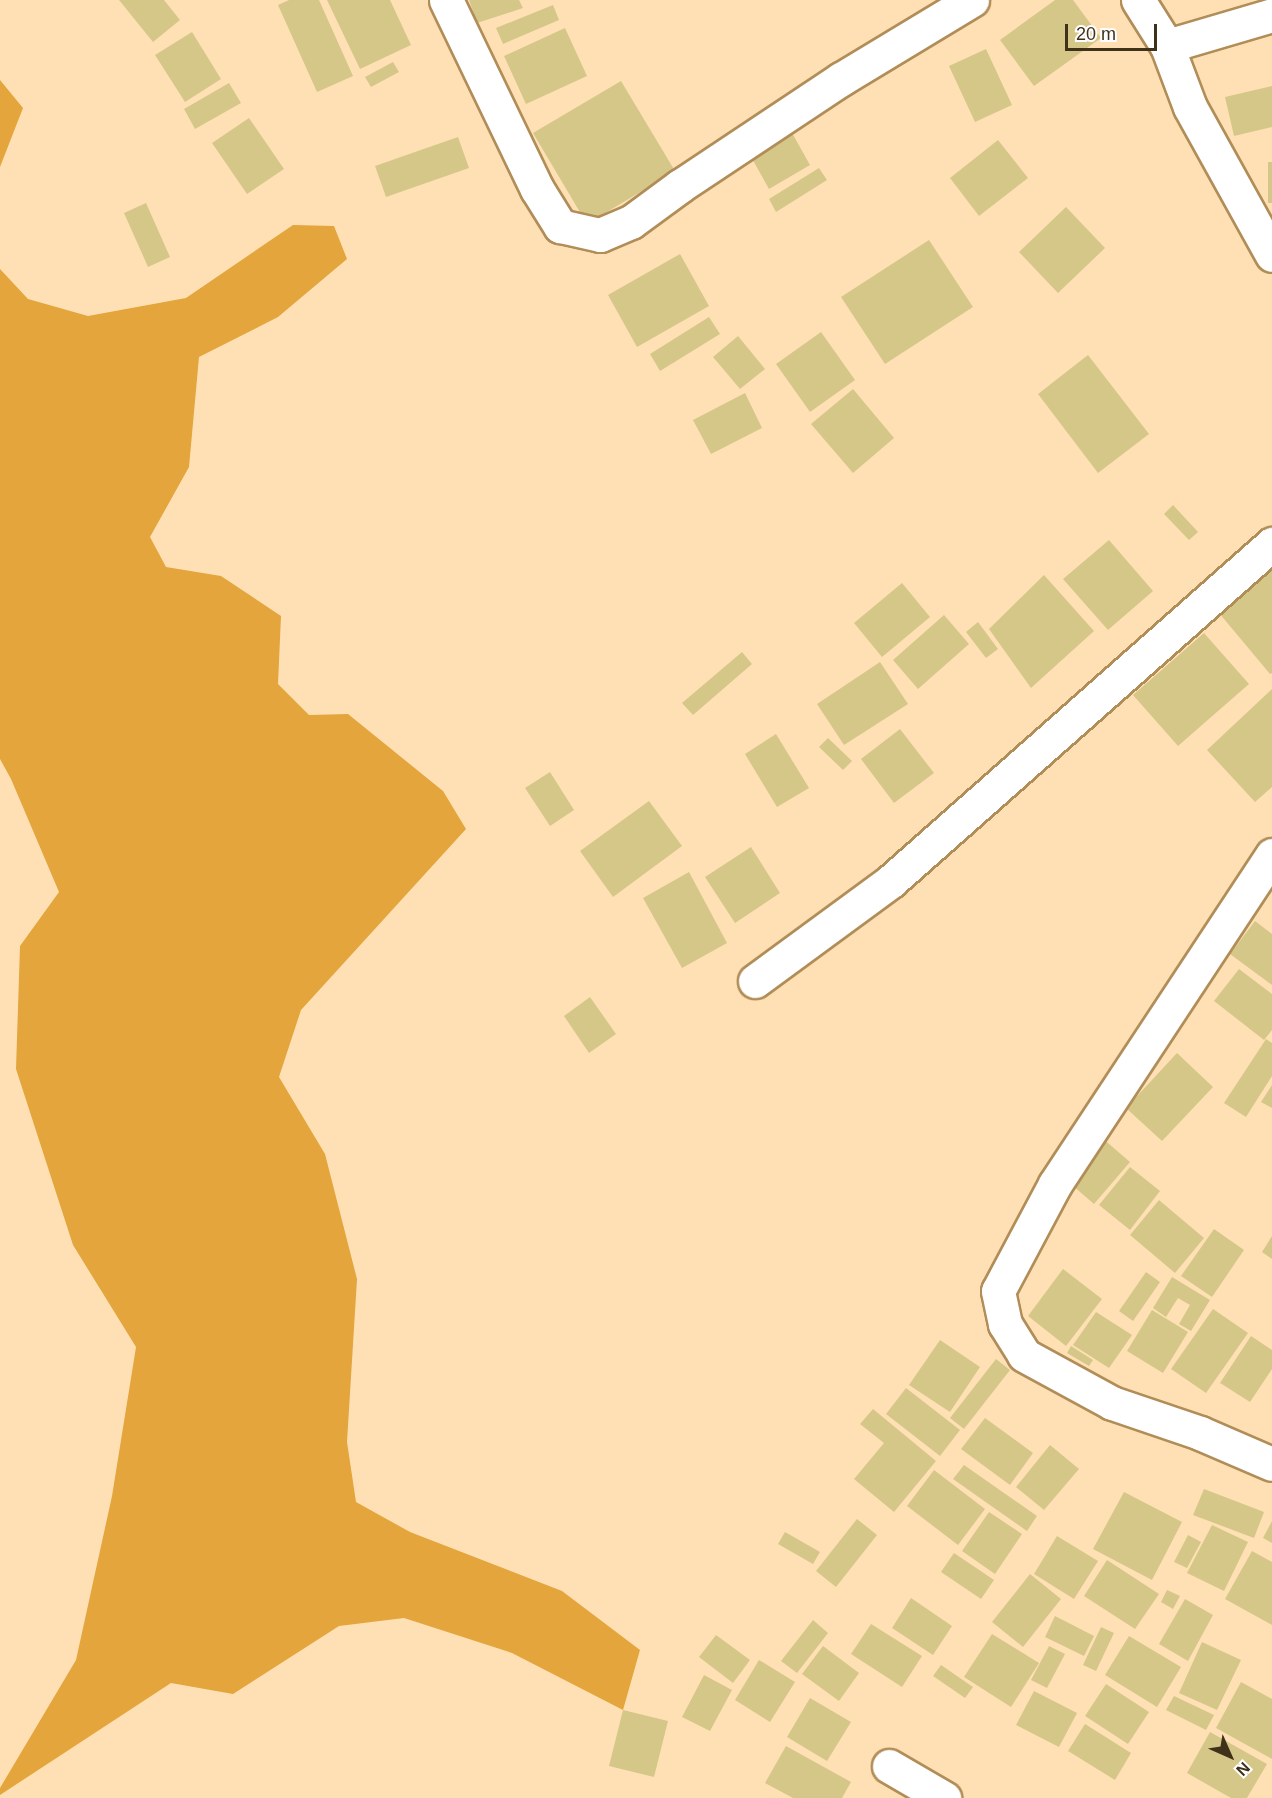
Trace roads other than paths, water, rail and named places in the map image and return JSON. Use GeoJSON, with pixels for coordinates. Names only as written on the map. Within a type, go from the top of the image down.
{"type":"FeatureCollection","features":[{"type":"Feature","properties":{"kind":"street"},"geometry":{"type":"LineString","coordinates":[[446,0],[537,189],[560,226],[600,235],[632,222],[680,186],[841,79],[972,0]]}},
{"type":"Feature","properties":{"kind":"street"},"geometry":{"type":"LineString","coordinates":[[1138,0],[1167,46],[1190,107],[1272,255]]}},
{"type":"Feature","properties":{"kind":"street"},"geometry":{"type":"LineString","coordinates":[[1167,46],[1272,15]]}},
{"type":"Feature","properties":{"kind":"street"},"geometry":{"type":"LineString","coordinates":[[755,981],[891,881],[1272,544]]}},
{"type":"Feature","properties":{"kind":"street"},"geometry":{"type":"LineString","coordinates":[[1272,855],[1054,1184],[999,1291],[1005,1324],[1024,1355],[1112,1403],[1200,1433],[1272,1464]]}},
{"type":"Feature","properties":{"kind":"street"},"geometry":{"type":"LineString","coordinates":[[889,1766],[944,1798]]}}]}
